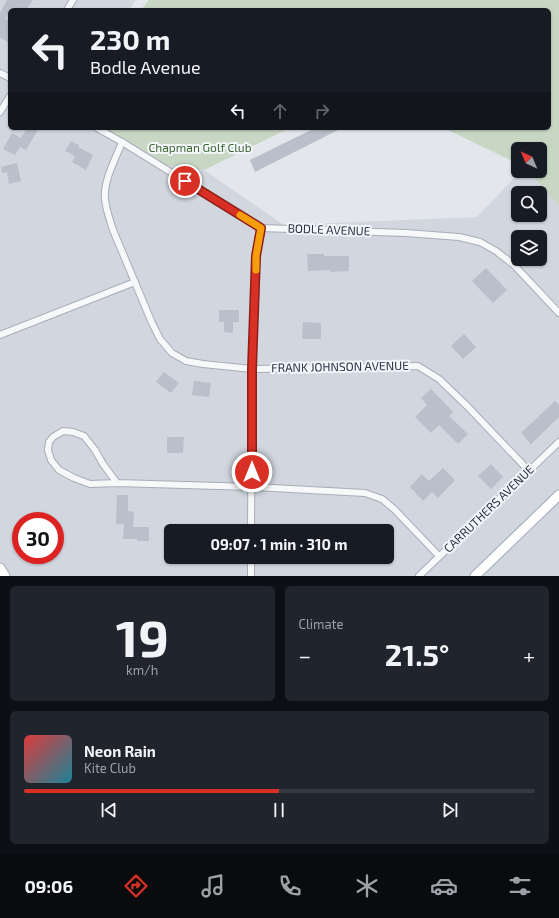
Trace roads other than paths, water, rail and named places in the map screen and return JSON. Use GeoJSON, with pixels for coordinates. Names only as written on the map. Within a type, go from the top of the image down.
{"type":"FeatureCollection","features":[{"type":"Feature","properties":{"kind":"main road"},"geometry":{"type":"LineString","coordinates":[[475,576],[559,495]]}},
{"type":"Feature","properties":{"kind":"main road"},"geometry":{"type":"LineString","coordinates":[[0,568],[5,576]]}},
{"type":"Feature","properties":{"kind":"street"},"geometry":{"type":"LineString","coordinates":[[0,112],[8,99]]}},
{"type":"Feature","properties":{"kind":"street","name":"BODLE AVENUE"},"geometry":{"type":"LineString","coordinates":[[101,130],[261,228],[406,233],[459,237],[480,242],[496,250],[514,265],[559,313]]}},
{"type":"Feature","properties":{"kind":"street","name":"FRANK JOHNSON AVENUE"},"geometry":{"type":"LineString","coordinates":[[122,142],[107,181],[105,198],[108,214],[113,230],[152,323],[160,339],[172,353],[186,361],[252,369],[418,366],[439,379],[529,471]]}},
{"type":"Feature","properties":{"kind":"street"},"geometry":{"type":"LineString","coordinates":[[251,524],[252,369],[256,256],[261,228]]}},
{"type":"Feature","properties":{"kind":"street"},"geometry":{"type":"LineString","coordinates":[[0,335],[135,282]]}},
{"type":"Feature","properties":{"kind":"street"},"geometry":{"type":"LineString","coordinates":[[117,483],[84,436],[73,432],[63,432],[53,437],[49,442],[48,450],[51,460],[59,470],[90,484],[117,483],[252,487],[365,493],[382,499],[394,509],[439,556]]}},
{"type":"Feature","properties":{"kind":"street","name":"CARRUTHERS AVENUE"},"geometry":{"type":"LineString","coordinates":[[419,576],[559,442]]}},
{"type":"Feature","properties":{"kind":"street"},"geometry":{"type":"LineString","coordinates":[[251,564],[251,576]]}},
{"type":"Feature","properties":{"kind":"park label","name":"Chapman Golf Club"},"geometry":{"type":"Point","coordinates":[200,148]}}]}
